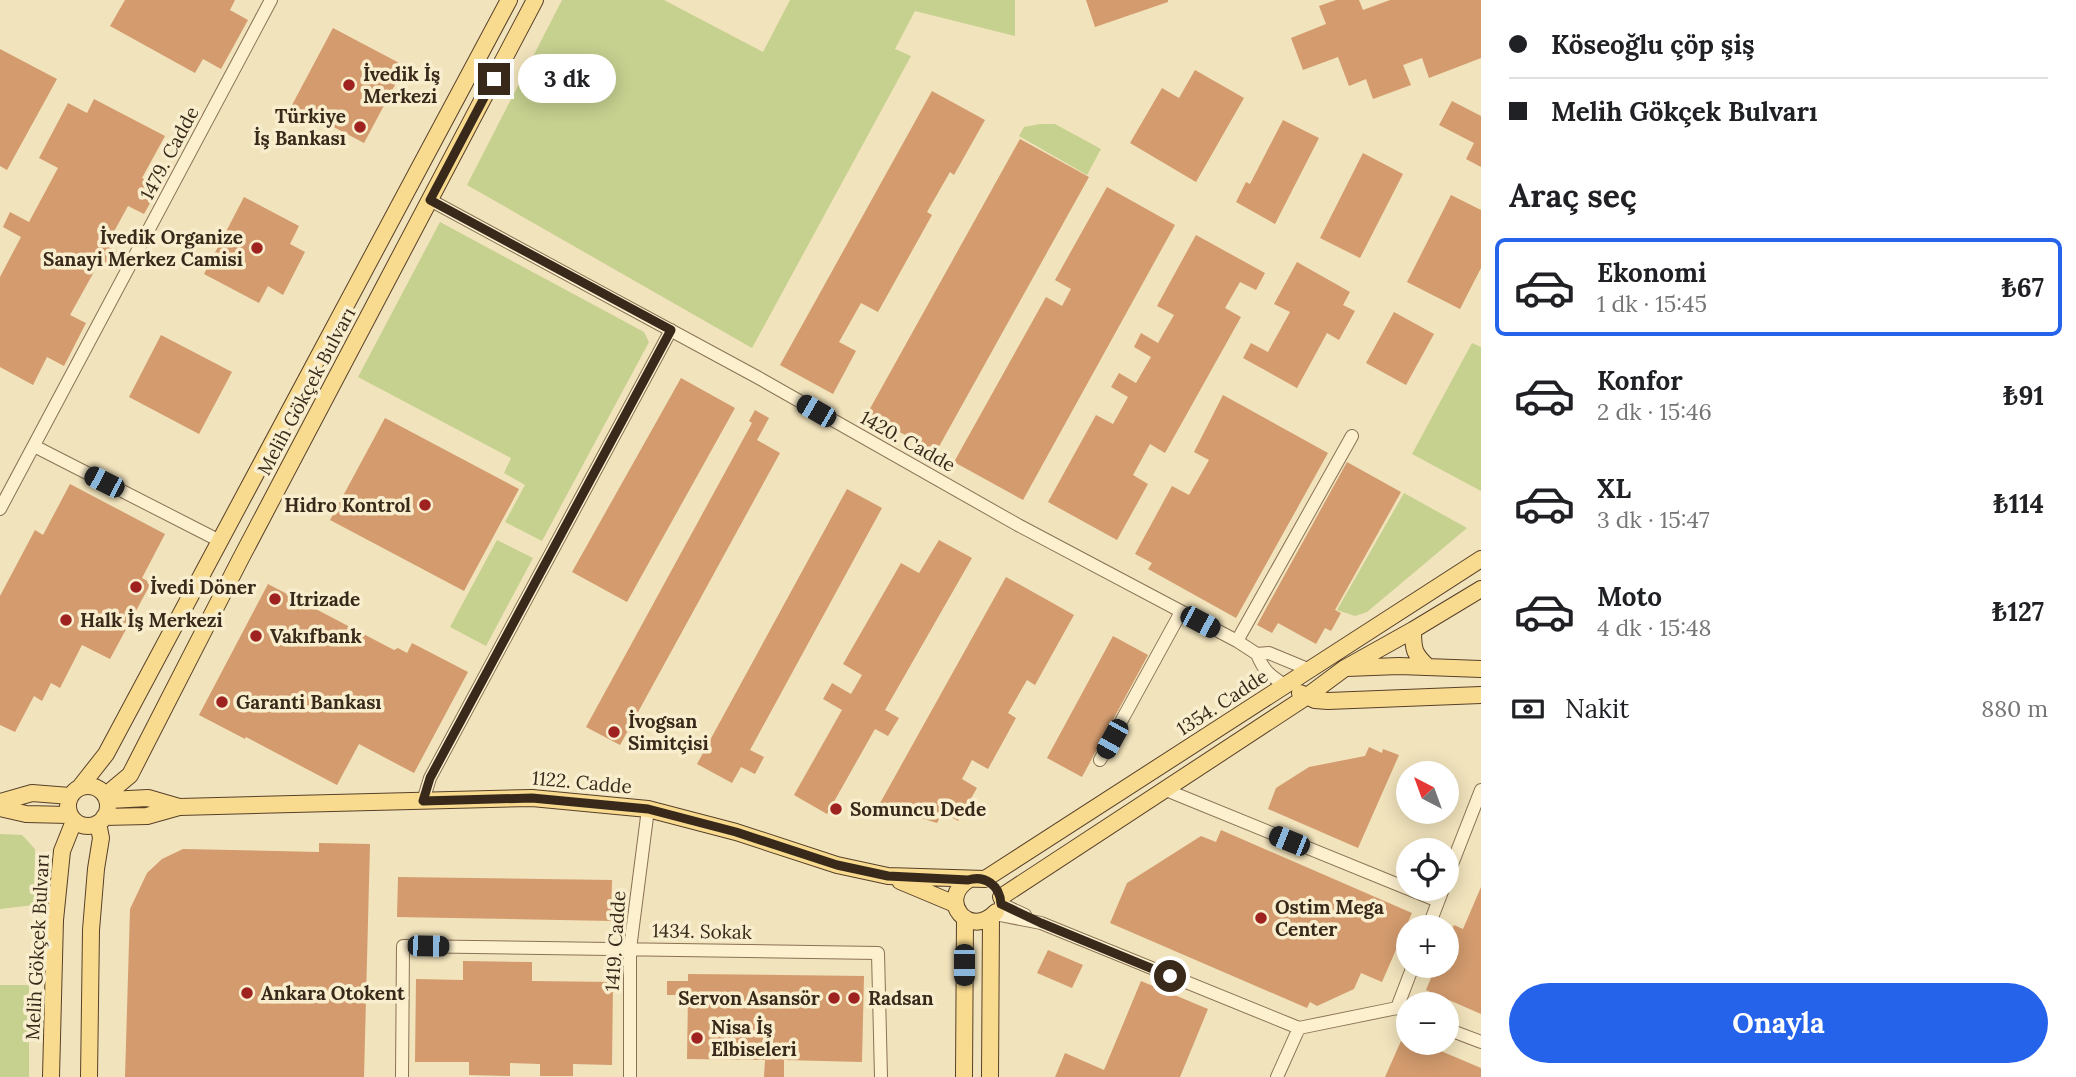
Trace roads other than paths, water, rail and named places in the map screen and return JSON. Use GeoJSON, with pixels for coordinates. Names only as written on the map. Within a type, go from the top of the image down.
{"type":"FeatureCollection","features":[{"type":"Feature","properties":{"kind":"main road","name":"Melih Gökçek Bulvarı"},"geometry":{"type":"LineString","coordinates":[[75,791],[106,754],[509,0]]}},
{"type":"Feature","properties":{"kind":"main road","name":"Melih Gökçek Bulvarı"},"geometry":{"type":"LineString","coordinates":[[108,797],[130,775],[535,0]]}},
{"type":"Feature","properties":{"kind":"main road","name":"1354. Cadde"},"geometry":{"type":"LineString","coordinates":[[888,876],[985,879],[1481,559]]}},
{"type":"Feature","properties":{"kind":"main road"},"geometry":{"type":"LineString","coordinates":[[968,880],[956,893],[955,904],[964,918],[972,922],[982,922],[997,908],[1345,668],[1481,589]]}},
{"type":"Feature","properties":{"kind":"main road"},"geometry":{"type":"LineString","coordinates":[[1413,630],[1416,656],[1428,667]]}},
{"type":"Feature","properties":{"kind":"main road"},"geometry":{"type":"LineString","coordinates":[[1310,670],[1428,667],[1481,669]]}},
{"type":"Feature","properties":{"kind":"main road"},"geometry":{"type":"LineString","coordinates":[[1286,686],[1306,697],[1328,701],[1481,695]]}},
{"type":"Feature","properties":{"kind":"main road"},"geometry":{"type":"LineString","coordinates":[[88,786],[96,788],[108,797],[107,812],[101,820],[90,826],[82,825],[72,818],[26,814],[0,805],[32,793],[75,791],[88,786]]}},
{"type":"Feature","properties":{"kind":"main road"},"geometry":{"type":"LineString","coordinates":[[72,818],[67,805],[75,791]]}},
{"type":"Feature","properties":{"kind":"main road","name":"1122. Cadde"},"geometry":{"type":"LineString","coordinates":[[108,797],[148,798],[179,807]]}},
{"type":"Feature","properties":{"kind":"main road","name":"1122. Cadde"},"geometry":{"type":"LineString","coordinates":[[101,820],[147,816],[179,807],[532,798],[648,809],[736,832],[837,865],[888,876]]}},
{"type":"Feature","properties":{"kind":"main road","name":"Melih Gökçek Bulvarı"},"geometry":{"type":"LineString","coordinates":[[51,1077],[57,898],[62,850],[72,818]]}},
{"type":"Feature","properties":{"kind":"main road"},"geometry":{"type":"LineString","coordinates":[[89,1077],[91,930],[101,820]]}},
{"type":"Feature","properties":{"kind":"main road"},"geometry":{"type":"LineString","coordinates":[[888,876],[955,904]]}},
{"type":"Feature","properties":{"kind":"main road"},"geometry":{"type":"LineString","coordinates":[[985,879],[995,887],[997,908],[990,1077]]}},
{"type":"Feature","properties":{"kind":"main road"},"geometry":{"type":"LineString","coordinates":[[964,918],[964,1077]]}},
{"type":"Feature","properties":{"kind":"street","name":"1479. Cadde"},"geometry":{"type":"LineString","coordinates":[[0,509],[271,0]]}},
{"type":"Feature","properties":{"kind":"street","name":"1420. Cadde"},"geometry":{"type":"LineString","coordinates":[[430,200],[671,330],[1018,525],[1237,641],[1257,654],[1262,667],[1286,686]]}},
{"type":"Feature","properties":{"kind":"street"},"geometry":{"type":"LineString","coordinates":[[423,801],[430,778],[671,330]]}},
{"type":"Feature","properties":{"kind":"street"},"geometry":{"type":"LineString","coordinates":[[1237,641],[1352,436]]}},
{"type":"Feature","properties":{"kind":"street"},"geometry":{"type":"LineString","coordinates":[[34,446],[220,541]]}},
{"type":"Feature","properties":{"kind":"street"},"geometry":{"type":"LineString","coordinates":[[1100,760],[1181,612]]}},
{"type":"Feature","properties":{"kind":"street","name":"1420. Cadde"},"geometry":{"type":"LineString","coordinates":[[1257,654],[1269,653],[1310,670]]}},
{"type":"Feature","properties":{"kind":"street"},"geometry":{"type":"LineString","coordinates":[[1166,790],[1396,878]]}},
{"type":"Feature","properties":{"kind":"street"},"geometry":{"type":"LineString","coordinates":[[1459,846],[1481,790]]}},
{"type":"Feature","properties":{"kind":"street","name":"1419. Cadde"},"geometry":{"type":"LineString","coordinates":[[630,1077],[629,949],[648,809]]}},
{"type":"Feature","properties":{"kind":"street"},"geometry":{"type":"LineString","coordinates":[[997,908],[1041,923],[1299,1028],[1396,1012]]}},
{"type":"Feature","properties":{"kind":"street","name":"1434. Sokak"},"geometry":{"type":"LineString","coordinates":[[402,1077],[402,946],[878,953],[881,1077]]}},
{"type":"Feature","properties":{"kind":"street"},"geometry":{"type":"LineString","coordinates":[[1277,1077],[1299,1028]]}},
{"type":"Feature","properties":{"kind":"street"},"geometry":{"type":"LineString","coordinates":[[1459,1034],[1481,1042]]}},
{"type":"Feature","properties":{"kind":"place","name":"İvedik İş Merkezi"},"geometry":{"type":"Point","coordinates":[349,85]}},
{"type":"Feature","properties":{"kind":"place","name":"Türkiye İş Bankası"},"geometry":{"type":"Point","coordinates":[360,127]}},
{"type":"Feature","properties":{"kind":"place","name":"İvedik Organize Sanayi Merkez Camisi"},"geometry":{"type":"Point","coordinates":[257,248]}},
{"type":"Feature","properties":{"kind":"place","name":"Hidro Kontrol"},"geometry":{"type":"Point","coordinates":[425,505]}},
{"type":"Feature","properties":{"kind":"place","name":"İvedi Döner"},"geometry":{"type":"Point","coordinates":[136,587]}},
{"type":"Feature","properties":{"kind":"place","name":"Itrizade"},"geometry":{"type":"Point","coordinates":[275,599]}},
{"type":"Feature","properties":{"kind":"place","name":"Halk İş Merkezi"},"geometry":{"type":"Point","coordinates":[66,620]}},
{"type":"Feature","properties":{"kind":"place","name":"Vakıfbank"},"geometry":{"type":"Point","coordinates":[256,636]}},
{"type":"Feature","properties":{"kind":"place","name":"Garanti Bankası"},"geometry":{"type":"Point","coordinates":[222,702]}},
{"type":"Feature","properties":{"kind":"place","name":"İvogsan Simitçisi"},"geometry":{"type":"Point","coordinates":[614,732]}},
{"type":"Feature","properties":{"kind":"place","name":"Somuncu Dede"},"geometry":{"type":"Point","coordinates":[836,809]}},
{"type":"Feature","properties":{"kind":"place","name":"Ostim Mega Center"},"geometry":{"type":"Point","coordinates":[1261,918]}},
{"type":"Feature","properties":{"kind":"place","name":"Ankara Otokent"},"geometry":{"type":"Point","coordinates":[247,993]}},
{"type":"Feature","properties":{"kind":"place","name":"Servon Asansör"},"geometry":{"type":"Point","coordinates":[834,998]}},
{"type":"Feature","properties":{"kind":"place","name":"Radsan"},"geometry":{"type":"Point","coordinates":[854,998]}},
{"type":"Feature","properties":{"kind":"place","name":"Nisa İş Elbiseleri"},"geometry":{"type":"Point","coordinates":[697,1038]}}]}
